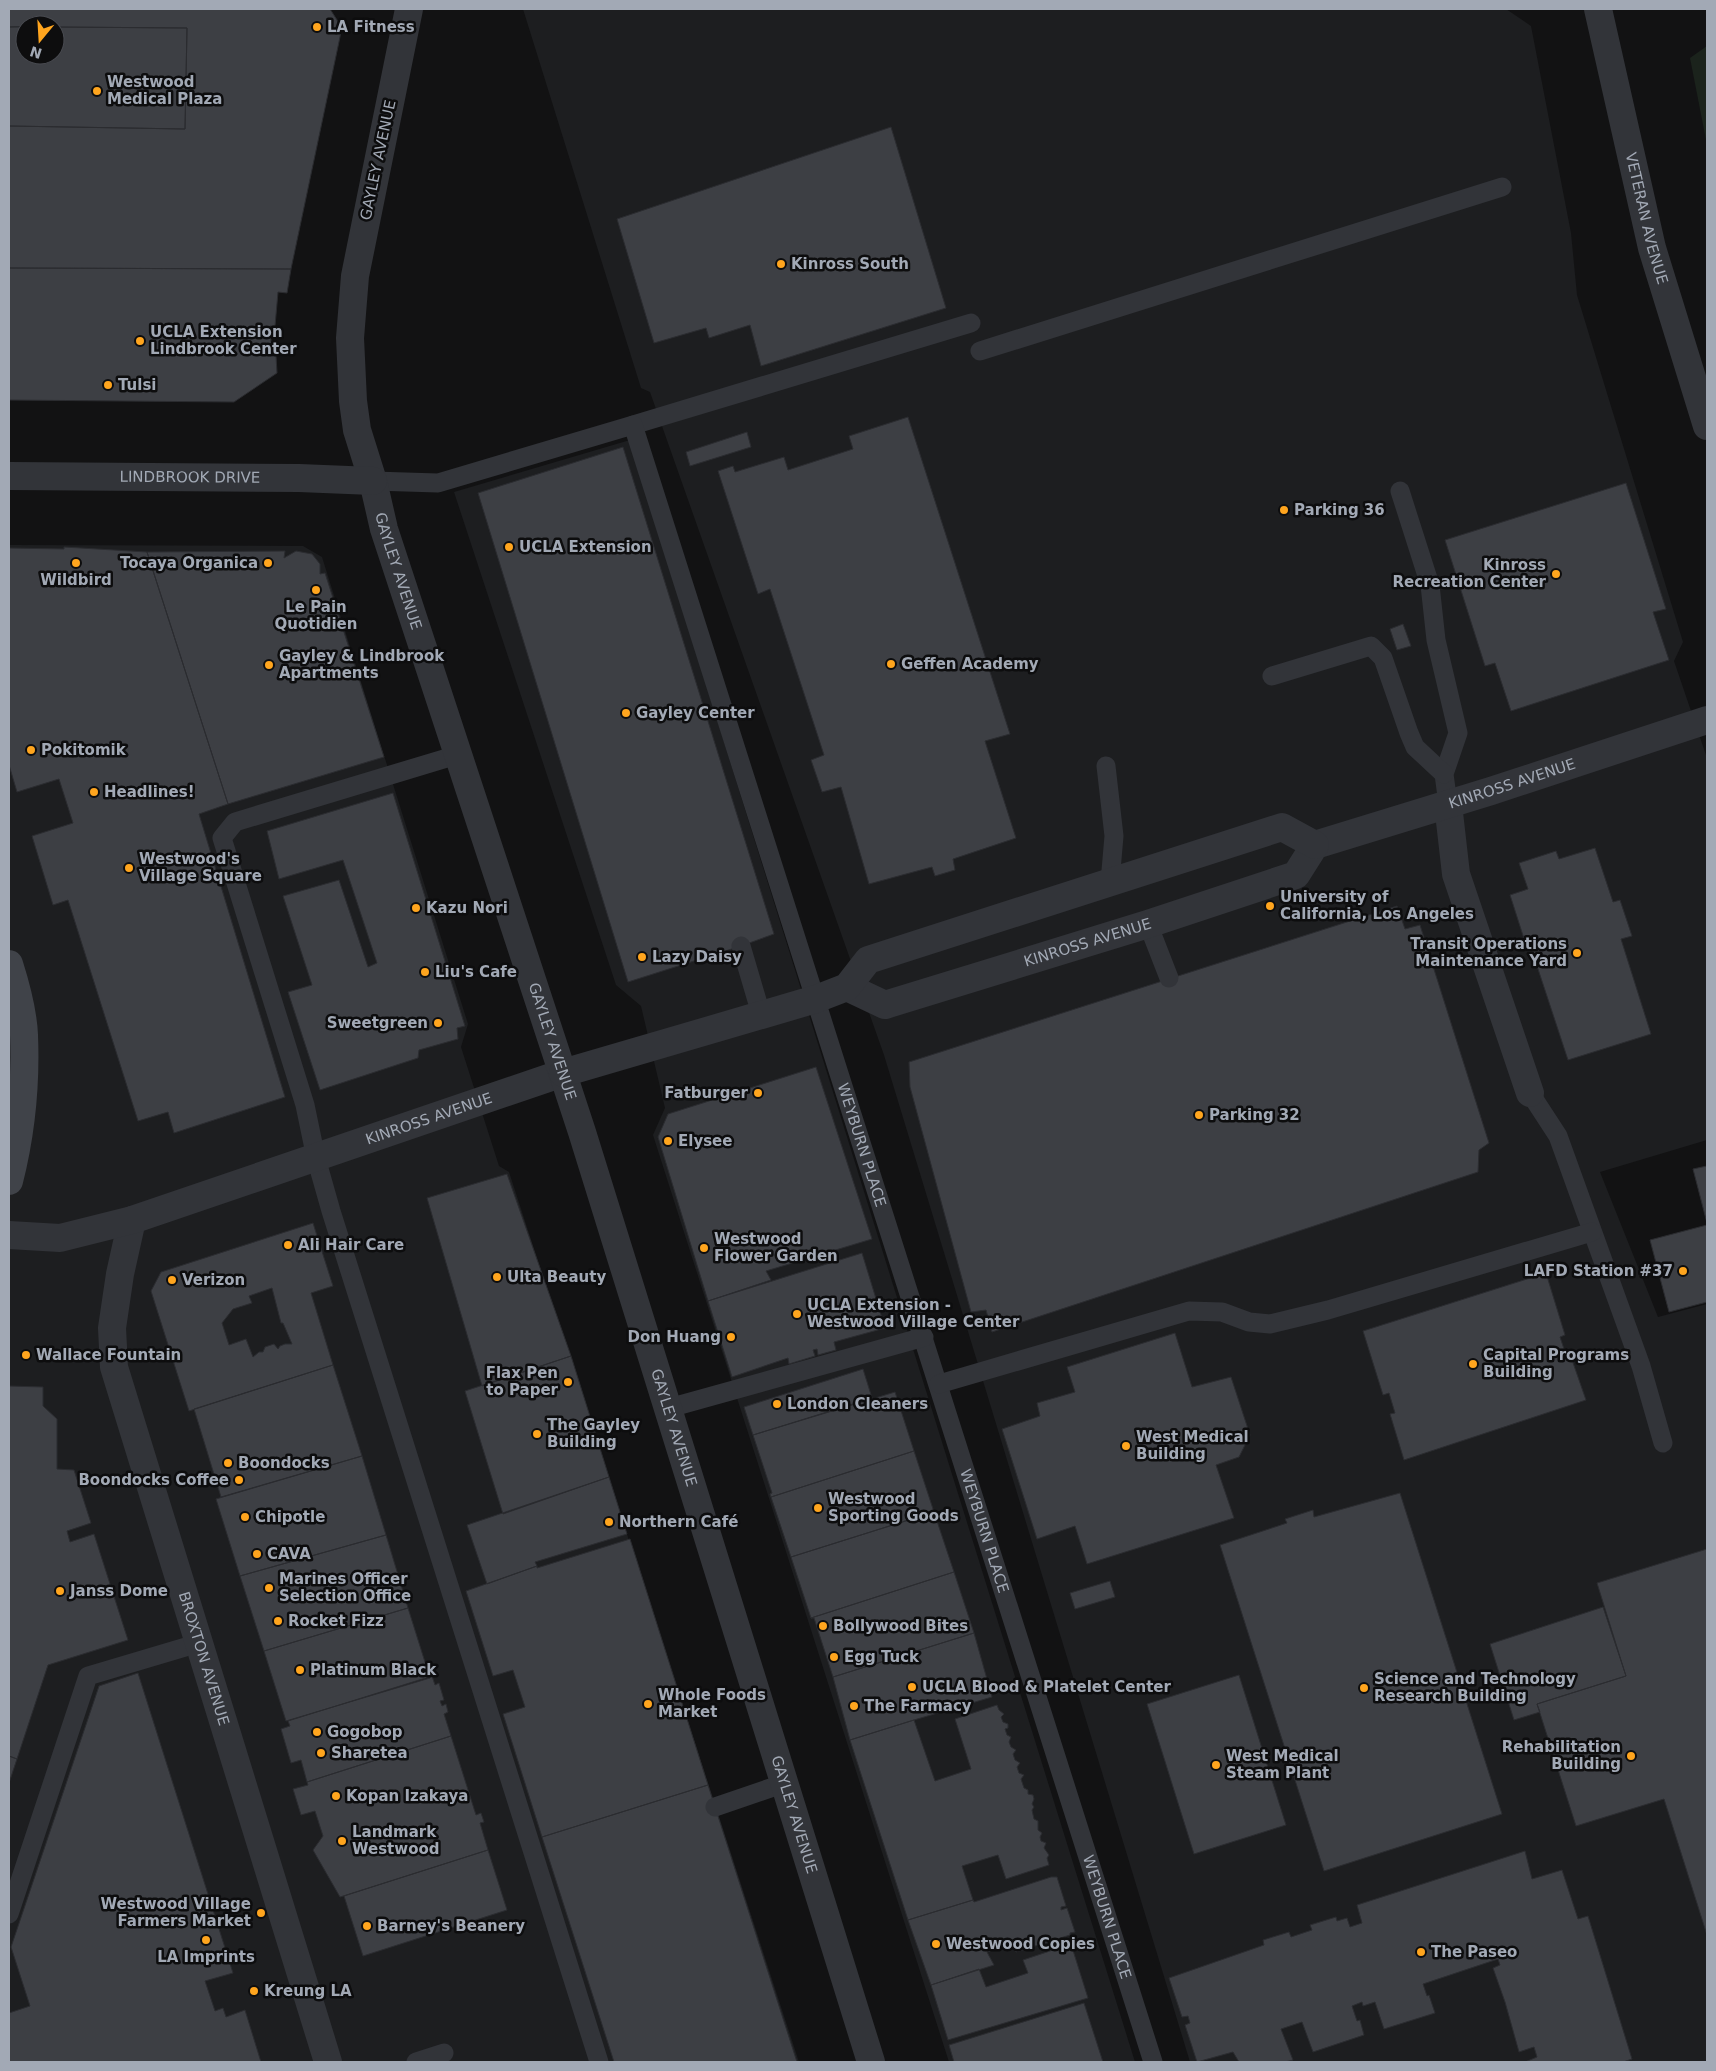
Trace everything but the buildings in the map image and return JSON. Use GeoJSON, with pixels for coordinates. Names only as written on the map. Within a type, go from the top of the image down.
{"type":"FeatureCollection","features":[{"type":"Feature","properties":{"kind":"main road"},"geometry":{"type":"LineString","coordinates":[[9,964],[15,983],[24,1034],[23,1099],[9,1181]]}},
{"type":"Feature","properties":{"kind":"street","name":"GAYLEY AVENUE"},"geometry":{"type":"LineString","coordinates":[[410,9],[355,276],[350,338],[357,430],[373,482],[384,530],[563,1073],[669,1408],[871,2062]]}},
{"type":"Feature","properties":{"kind":"street","name":"VETERAN AVENUE"},"geometry":{"type":"LineString","coordinates":[[1598,9],[1652,248],[1707,426]]}},
{"type":"Feature","properties":{"kind":"street","name":"LINDBROOK DRIVE"},"geometry":{"type":"LineString","coordinates":[[9,476],[299,478],[373,482]]}},
{"type":"Feature","properties":{"kind":"street","name":"KINROSS AVENUE"},"geometry":{"type":"LineString","coordinates":[[9,1235],[60,1238],[132,1220],[563,1073],[816,999],[847,988],[885,1005],[1148,924],[1296,875],[1315,846],[1707,720]]}},
{"type":"Feature","properties":{"kind":"street"},"geometry":{"type":"LineString","coordinates":[[1448,804],[1456,874],[1530,1093]]}},
{"type":"Feature","properties":{"kind":"street"},"geometry":{"type":"LineString","coordinates":[[847,988],[868,960],[1282,827],[1315,846]]}},
{"type":"Feature","properties":{"kind":"street","name":"BROXTON AVENUE"},"geometry":{"type":"LineString","coordinates":[[132,1220],[120,1274],[112,1328],[114,1367],[328,2062]]}},
{"type":"Feature","properties":{"kind":"lane"},"geometry":{"type":"LineString","coordinates":[[980,351],[1502,188]]}},
{"type":"Feature","properties":{"kind":"lane"},"geometry":{"type":"LineString","coordinates":[[373,482],[438,482],[972,323]]}},
{"type":"Feature","properties":{"kind":"lane","name":"WEYBURN PLACE"},"geometry":{"type":"LineString","coordinates":[[633,425],[1153,2062]]}},
{"type":"Feature","properties":{"kind":"lane"},"geometry":{"type":"LineString","coordinates":[[1400,491],[1430,585],[1436,640],[1458,733],[1444,774],[1448,804]]}},
{"type":"Feature","properties":{"kind":"lane"},"geometry":{"type":"LineString","coordinates":[[1272,676],[1371,646],[1383,658],[1409,733],[1416,747],[1444,774]]}},
{"type":"Feature","properties":{"kind":"lane"},"geometry":{"type":"LineString","coordinates":[[457,755],[235,822],[222,838],[305,1104],[316,1158],[599,2062]]}},
{"type":"Feature","properties":{"kind":"lane"},"geometry":{"type":"LineString","coordinates":[[1106,766],[1114,836],[1110,882]]}},
{"type":"Feature","properties":{"kind":"lane"},"geometry":{"type":"LineString","coordinates":[[1148,924],[1169,978]]}},
{"type":"Feature","properties":{"kind":"lane"},"geometry":{"type":"LineString","coordinates":[[741,946],[761,1014]]}},
{"type":"Feature","properties":{"kind":"lane"},"geometry":{"type":"LineString","coordinates":[[1530,1093],[1558,1136],[1641,1366],[1663,1444]]}},
{"type":"Feature","properties":{"kind":"lane"},"geometry":{"type":"LineString","coordinates":[[939,1384],[1189,1311],[1222,1312],[1249,1322],[1270,1324],[1328,1310],[1592,1232]]}},
{"type":"Feature","properties":{"kind":"lane"},"geometry":{"type":"LineString","coordinates":[[669,1408],[924,1337]]}},
{"type":"Feature","properties":{"kind":"lane"},"geometry":{"type":"LineString","coordinates":[[9,1914],[88,1676],[199,1642]]}},
{"type":"Feature","properties":{"kind":"lane"},"geometry":{"type":"LineString","coordinates":[[715,1807],[785,1783]]}},
{"type":"Feature","properties":{"kind":"lane"},"geometry":{"type":"LineString","coordinates":[[416,2062],[444,2053]]}},
{"type":"Feature","properties":{"kind":"shaded area","name":"University of California, Los Angeles"},"geometry":{"type":"Polygon","coordinates":[[[523,9],[1506,9],[1531,26],[1571,233],[1577,295],[1683,642],[1674,661],[1707,758],[1707,1140],[1600,1172],[1658,1317],[1707,1304],[1707,2062],[1190,2062],[884,1055],[650,392],[641,388],[523,9]]]}},
{"type":"Feature","properties":{"kind":"shaded area"},"geometry":{"type":"Polygon","coordinates":[[[1707,46],[1707,145],[1690,58],[1707,46]]]}},
{"type":"Feature","properties":{"kind":"shaded area"},"geometry":{"type":"Polygon","coordinates":[[[630,440],[1135,2062],[949,2062],[653,1135],[665,1108],[641,1006],[616,985],[454,492],[630,440]]]}},
{"type":"Feature","properties":{"kind":"shaded area"},"geometry":{"type":"Polygon","coordinates":[[[9,545],[303,546],[322,557],[468,1024],[461,1047],[499,1166],[509,1172],[799,2062],[9,2062],[9,545]]]}},
{"type":"Feature","properties":{"kind":"place","name":"LA Fitness"},"geometry":{"type":"Point","coordinates":[317,27]}},
{"type":"Feature","properties":{"kind":"place","name":"Westwood Medical Plaza"},"geometry":{"type":"Point","coordinates":[97,91]}},
{"type":"Feature","properties":{"kind":"place","name":"Kinross South"},"geometry":{"type":"Point","coordinates":[781,264]}},
{"type":"Feature","properties":{"kind":"place","name":"UCLA Extension Lindbrook Center"},"geometry":{"type":"Point","coordinates":[140,341]}},
{"type":"Feature","properties":{"kind":"place","name":"Tulsi"},"geometry":{"type":"Point","coordinates":[108,385]}},
{"type":"Feature","properties":{"kind":"place","name":"Parking 36"},"geometry":{"type":"Point","coordinates":[1284,510]}},
{"type":"Feature","properties":{"kind":"place","name":"UCLA Extension"},"geometry":{"type":"Point","coordinates":[509,547]}},
{"type":"Feature","properties":{"kind":"place","name":"Wildbird"},"geometry":{"type":"Point","coordinates":[76,563]}},
{"type":"Feature","properties":{"kind":"place","name":"Tocaya Organica"},"geometry":{"type":"Point","coordinates":[268,563]}},
{"type":"Feature","properties":{"kind":"place","name":"Kinross Recreation Center"},"geometry":{"type":"Point","coordinates":[1556,574]}},
{"type":"Feature","properties":{"kind":"place","name":"Le Pain Quotidien"},"geometry":{"type":"Point","coordinates":[316,590]}},
{"type":"Feature","properties":{"kind":"place","name":"Geffen Academy"},"geometry":{"type":"Point","coordinates":[891,664]}},
{"type":"Feature","properties":{"kind":"place","name":"Gayley & Lindbrook Apartments"},"geometry":{"type":"Point","coordinates":[269,665]}},
{"type":"Feature","properties":{"kind":"place","name":"Gayley Center"},"geometry":{"type":"Point","coordinates":[626,713]}},
{"type":"Feature","properties":{"kind":"place","name":"Pokitomik"},"geometry":{"type":"Point","coordinates":[31,750]}},
{"type":"Feature","properties":{"kind":"place","name":"Headlines!"},"geometry":{"type":"Point","coordinates":[94,792]}},
{"type":"Feature","properties":{"kind":"place","name":"Westwood's Village Square"},"geometry":{"type":"Point","coordinates":[129,868]}},
{"type":"Feature","properties":{"kind":"place","name":"University of California, Los Angeles"},"geometry":{"type":"Point","coordinates":[1270,906]}},
{"type":"Feature","properties":{"kind":"place","name":"Kazu Nori"},"geometry":{"type":"Point","coordinates":[416,908]}},
{"type":"Feature","properties":{"kind":"place","name":"Transit Operations Maintenance Yard"},"geometry":{"type":"Point","coordinates":[1577,953]}},
{"type":"Feature","properties":{"kind":"place","name":"Lazy Daisy"},"geometry":{"type":"Point","coordinates":[642,957]}},
{"type":"Feature","properties":{"kind":"place","name":"Liu's Cafe"},"geometry":{"type":"Point","coordinates":[425,972]}},
{"type":"Feature","properties":{"kind":"place","name":"Sweetgreen"},"geometry":{"type":"Point","coordinates":[438,1023]}},
{"type":"Feature","properties":{"kind":"place","name":"Fatburger"},"geometry":{"type":"Point","coordinates":[758,1093]}},
{"type":"Feature","properties":{"kind":"place","name":"Parking 32"},"geometry":{"type":"Point","coordinates":[1199,1115]}},
{"type":"Feature","properties":{"kind":"place","name":"Elysee"},"geometry":{"type":"Point","coordinates":[668,1141]}},
{"type":"Feature","properties":{"kind":"place","name":"Ali Hair Care"},"geometry":{"type":"Point","coordinates":[288,1245]}},
{"type":"Feature","properties":{"kind":"place","name":"Westwood Flower Garden"},"geometry":{"type":"Point","coordinates":[704,1248]}},
{"type":"Feature","properties":{"kind":"place","name":"LAFD Station #37"},"geometry":{"type":"Point","coordinates":[1683,1271]}},
{"type":"Feature","properties":{"kind":"place","name":"Ulta Beauty"},"geometry":{"type":"Point","coordinates":[497,1277]}},
{"type":"Feature","properties":{"kind":"place","name":"Verizon"},"geometry":{"type":"Point","coordinates":[172,1280]}},
{"type":"Feature","properties":{"kind":"place","name":"UCLA Extension - Westwood Village Center"},"geometry":{"type":"Point","coordinates":[797,1314]}},
{"type":"Feature","properties":{"kind":"place","name":"Don Huang"},"geometry":{"type":"Point","coordinates":[731,1337]}},
{"type":"Feature","properties":{"kind":"place","name":"Wallace Fountain"},"geometry":{"type":"Point","coordinates":[26,1355]}},
{"type":"Feature","properties":{"kind":"place","name":"Capital Programs Building"},"geometry":{"type":"Point","coordinates":[1473,1364]}},
{"type":"Feature","properties":{"kind":"place","name":"Flax Pen to Paper"},"geometry":{"type":"Point","coordinates":[568,1382]}},
{"type":"Feature","properties":{"kind":"place","name":"London Cleaners"},"geometry":{"type":"Point","coordinates":[777,1404]}},
{"type":"Feature","properties":{"kind":"place","name":"The Gayley Building"},"geometry":{"type":"Point","coordinates":[537,1434]}},
{"type":"Feature","properties":{"kind":"place","name":"West Medical Building"},"geometry":{"type":"Point","coordinates":[1126,1446]}},
{"type":"Feature","properties":{"kind":"place","name":"Boondocks"},"geometry":{"type":"Point","coordinates":[228,1463]}},
{"type":"Feature","properties":{"kind":"place","name":"Boondocks Coffee"},"geometry":{"type":"Point","coordinates":[239,1480]}},
{"type":"Feature","properties":{"kind":"place","name":"Westwood Sporting Goods"},"geometry":{"type":"Point","coordinates":[818,1508]}},
{"type":"Feature","properties":{"kind":"place","name":"Chipotle"},"geometry":{"type":"Point","coordinates":[245,1517]}},
{"type":"Feature","properties":{"kind":"place","name":"Northern Café"},"geometry":{"type":"Point","coordinates":[609,1522]}},
{"type":"Feature","properties":{"kind":"place","name":"CAVA"},"geometry":{"type":"Point","coordinates":[257,1554]}},
{"type":"Feature","properties":{"kind":"place","name":"Marines Officer Selection Office"},"geometry":{"type":"Point","coordinates":[269,1588]}},
{"type":"Feature","properties":{"kind":"place","name":"Janss Dome"},"geometry":{"type":"Point","coordinates":[60,1591]}},
{"type":"Feature","properties":{"kind":"place","name":"Rocket Fizz"},"geometry":{"type":"Point","coordinates":[278,1621]}},
{"type":"Feature","properties":{"kind":"place","name":"Bollywood Bites"},"geometry":{"type":"Point","coordinates":[823,1626]}},
{"type":"Feature","properties":{"kind":"place","name":"Egg Tuck"},"geometry":{"type":"Point","coordinates":[834,1657]}},
{"type":"Feature","properties":{"kind":"place","name":"Platinum Black"},"geometry":{"type":"Point","coordinates":[300,1670]}},
{"type":"Feature","properties":{"kind":"place","name":"UCLA Blood & Platelet Center"},"geometry":{"type":"Point","coordinates":[912,1687]}},
{"type":"Feature","properties":{"kind":"place","name":"Science and Technology Research Building"},"geometry":{"type":"Point","coordinates":[1364,1688]}},
{"type":"Feature","properties":{"kind":"place","name":"Whole Foods Market"},"geometry":{"type":"Point","coordinates":[648,1704]}},
{"type":"Feature","properties":{"kind":"place","name":"The Farmacy"},"geometry":{"type":"Point","coordinates":[854,1706]}},
{"type":"Feature","properties":{"kind":"place","name":"Gogobop"},"geometry":{"type":"Point","coordinates":[317,1732]}},
{"type":"Feature","properties":{"kind":"place","name":"Sharetea"},"geometry":{"type":"Point","coordinates":[321,1753]}},
{"type":"Feature","properties":{"kind":"place","name":"Rehabilitation Building"},"geometry":{"type":"Point","coordinates":[1631,1756]}},
{"type":"Feature","properties":{"kind":"place","name":"West Medical Steam Plant"},"geometry":{"type":"Point","coordinates":[1216,1765]}},
{"type":"Feature","properties":{"kind":"place","name":"Kopan Izakaya"},"geometry":{"type":"Point","coordinates":[336,1796]}},
{"type":"Feature","properties":{"kind":"place","name":"Landmark Westwood"},"geometry":{"type":"Point","coordinates":[342,1841]}},
{"type":"Feature","properties":{"kind":"place","name":"Westwood Village Farmers Market"},"geometry":{"type":"Point","coordinates":[261,1913]}},
{"type":"Feature","properties":{"kind":"place","name":"Barney's Beanery"},"geometry":{"type":"Point","coordinates":[367,1926]}},
{"type":"Feature","properties":{"kind":"place","name":"LA Imprints"},"geometry":{"type":"Point","coordinates":[206,1940]}},
{"type":"Feature","properties":{"kind":"place","name":"Westwood Copies"},"geometry":{"type":"Point","coordinates":[936,1944]}},
{"type":"Feature","properties":{"kind":"place","name":"The Paseo"},"geometry":{"type":"Point","coordinates":[1421,1952]}},
{"type":"Feature","properties":{"kind":"place","name":"Kreung LA"},"geometry":{"type":"Point","coordinates":[254,1991]}}]}
